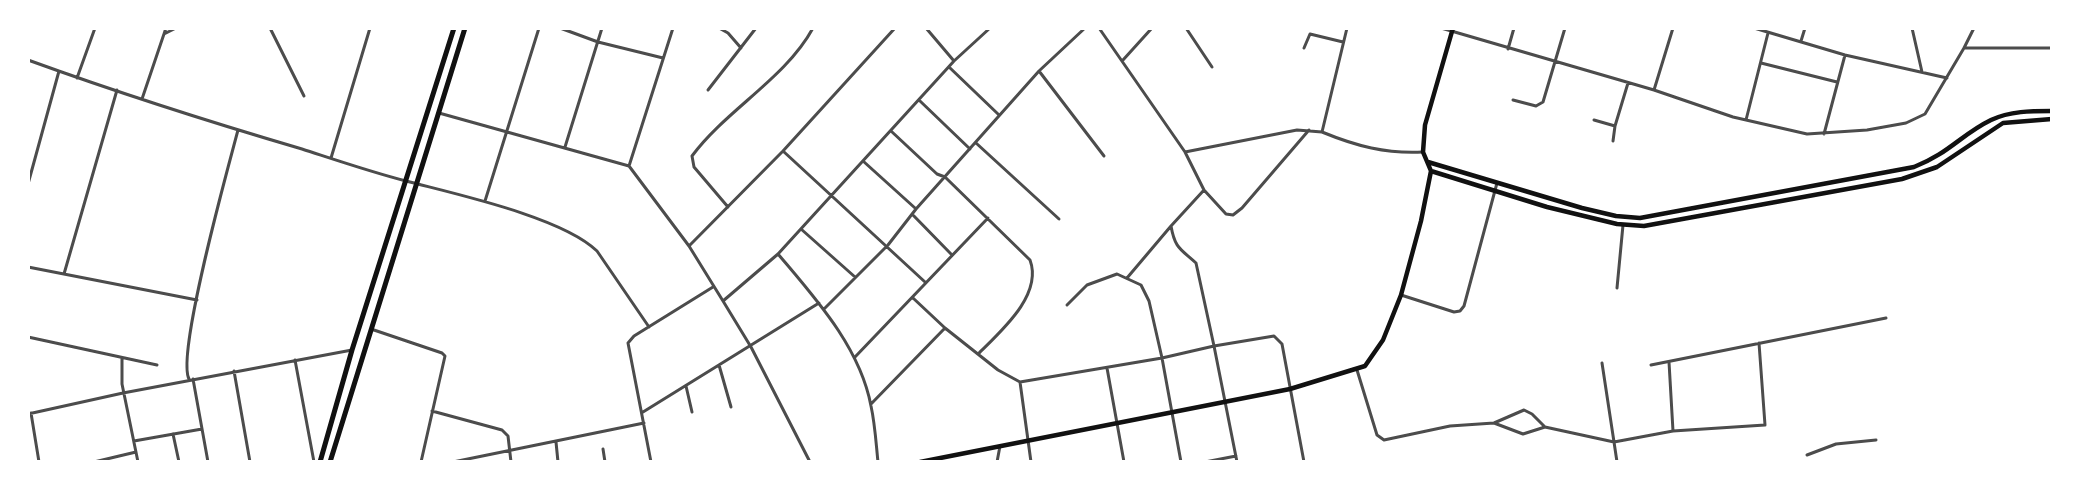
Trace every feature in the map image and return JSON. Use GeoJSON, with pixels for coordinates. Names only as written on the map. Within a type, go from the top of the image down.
{"type":"FeatureCollection","features":[{"type":"Feature","properties":{"kind":"main road"},"geometry":{"type":"LineString","coordinates":[[320,462],[352,350],[454,28]]}},
{"type":"Feature","properties":{"kind":"main road"},"geometry":{"type":"LineString","coordinates":[[330,462],[465,28]]}},
{"type":"Feature","properties":{"kind":"main road"},"geometry":{"type":"LineString","coordinates":[[920,462],[1173,414],[1290,389],[1365,366],[1378,351],[1401,295],[1421,221],[1431,171],[1424,152],[1425,125],[1452,30]]}},
{"type":"Feature","properties":{"kind":"main road"},"geometry":{"type":"LineString","coordinates":[[1428,162],[1582,208],[1628,218],[1665,215],[1914,167],[1941,156],[1990,120],[2014,113],[2052,111]]}},
{"type":"Feature","properties":{"kind":"main road"},"geometry":{"type":"LineString","coordinates":[[1431,171],[1495,191],[1623,225],[1644,226],[1749,208],[1923,173],[1959,154],[2003,123],[2052,119]]}},
{"type":"Feature","properties":{"kind":"main road"},"geometry":{"type":"LineString","coordinates":[[1748,199],[1749,208]]}},
{"type":"Feature","properties":{"kind":"street"},"geometry":{"type":"LineString","coordinates":[[76,78],[95,28]]}},
{"type":"Feature","properties":{"kind":"street"},"geometry":{"type":"LineString","coordinates":[[164,34],[176,28]]}},
{"type":"Feature","properties":{"kind":"street"},"geometry":{"type":"LineString","coordinates":[[270,28],[304,96]]}},
{"type":"Feature","properties":{"kind":"street"},"geometry":{"type":"LineString","coordinates":[[331,158],[370,28]]}},
{"type":"Feature","properties":{"kind":"street"},"geometry":{"type":"LineString","coordinates":[[485,201],[539,28]]}},
{"type":"Feature","properties":{"kind":"street"},"geometry":{"type":"LineString","coordinates":[[560,28],[598,42],[663,58]]}},
{"type":"Feature","properties":{"kind":"street"},"geometry":{"type":"LineString","coordinates":[[565,148],[602,28]]}},
{"type":"Feature","properties":{"kind":"street"},"geometry":{"type":"LineString","coordinates":[[629,166],[673,28]]}},
{"type":"Feature","properties":{"kind":"street"},"geometry":{"type":"LineString","coordinates":[[719,28],[728,33],[741,48]]}},
{"type":"Feature","properties":{"kind":"street"},"geometry":{"type":"LineString","coordinates":[[708,90],[756,28]]}},
{"type":"Feature","properties":{"kind":"street"},"geometry":{"type":"LineString","coordinates":[[728,207],[694,166],[692,156],[728,117],[787,61],[813,28]]}},
{"type":"Feature","properties":{"kind":"street"},"geometry":{"type":"LineString","coordinates":[[689,246],[783,151],[895,28]]}},
{"type":"Feature","properties":{"kind":"street"},"geometry":{"type":"LineString","coordinates":[[926,28],[954,62]]}},
{"type":"Feature","properties":{"kind":"street"},"geometry":{"type":"LineString","coordinates":[[723,301],[778,254],[954,62],[990,28]]}},
{"type":"Feature","properties":{"kind":"street"},"geometry":{"type":"LineString","coordinates":[[824,309],[888,245],[916,208],[999,114],[1039,71],[1085,28]]}},
{"type":"Feature","properties":{"kind":"street"},"geometry":{"type":"LineString","coordinates":[[1099,28],[1185,152],[1204,190],[1226,214],[1233,214],[1242,208],[1310,129]]}},
{"type":"Feature","properties":{"kind":"street"},"geometry":{"type":"LineString","coordinates":[[1122,60],[1152,28]]}},
{"type":"Feature","properties":{"kind":"street"},"geometry":{"type":"LineString","coordinates":[[1186,28],[1212,67]]}},
{"type":"Feature","properties":{"kind":"street"},"geometry":{"type":"LineString","coordinates":[[1322,132],[1347,28]]}},
{"type":"Feature","properties":{"kind":"street"},"geometry":{"type":"LineString","coordinates":[[1441,28],[1654,90],[1746,120],[1807,134],[1867,130],[1918,119],[1925,114],[1974,28]]}},
{"type":"Feature","properties":{"kind":"street"},"geometry":{"type":"LineString","coordinates":[[1508,49],[1514,28]]}},
{"type":"Feature","properties":{"kind":"street"},"geometry":{"type":"LineString","coordinates":[[1513,100],[1539,105],[1555,63],[1564,28]]}},
{"type":"Feature","properties":{"kind":"street"},"geometry":{"type":"LineString","coordinates":[[1654,90],[1673,28]]}},
{"type":"Feature","properties":{"kind":"street"},"geometry":{"type":"LineString","coordinates":[[1754,28],[1845,55],[1947,78]]}},
{"type":"Feature","properties":{"kind":"street"},"geometry":{"type":"LineString","coordinates":[[1801,41],[1805,28]]}},
{"type":"Feature","properties":{"kind":"street"},"geometry":{"type":"LineString","coordinates":[[1912,28],[1922,72]]}},
{"type":"Feature","properties":{"kind":"street"},"geometry":{"type":"LineString","coordinates":[[142,99],[165,29]]}},
{"type":"Feature","properties":{"kind":"street"},"geometry":{"type":"LineString","coordinates":[[1746,120],[1768,33]]}},
{"type":"Feature","properties":{"kind":"street"},"geometry":{"type":"LineString","coordinates":[[1304,48],[1310,34],[1344,42]]}},
{"type":"Feature","properties":{"kind":"street"},"geometry":{"type":"LineString","coordinates":[[1964,48],[2052,48]]}},
{"type":"Feature","properties":{"kind":"street"},"geometry":{"type":"LineString","coordinates":[[1824,134],[1845,55]]}},
{"type":"Feature","properties":{"kind":"street"},"geometry":{"type":"LineString","coordinates":[[28,60],[76,78],[238,130],[406,181],[485,201],[551,225],[588,242],[609,268],[649,327]]}},
{"type":"Feature","properties":{"kind":"street"},"geometry":{"type":"LineString","coordinates":[[1761,63],[1837,82]]}},
{"type":"Feature","properties":{"kind":"street"},"geometry":{"type":"LineString","coordinates":[[950,68],[999,114]]}},
{"type":"Feature","properties":{"kind":"street"},"geometry":{"type":"LineString","coordinates":[[28,184],[59,71]]}},
{"type":"Feature","properties":{"kind":"street"},"geometry":{"type":"LineString","coordinates":[[1039,71],[1104,156]]}},
{"type":"Feature","properties":{"kind":"street"},"geometry":{"type":"LineString","coordinates":[[1613,141],[1628,83]]}},
{"type":"Feature","properties":{"kind":"street"},"geometry":{"type":"LineString","coordinates":[[64,274],[117,90]]}},
{"type":"Feature","properties":{"kind":"street"},"geometry":{"type":"LineString","coordinates":[[920,100],[970,149]]}},
{"type":"Feature","properties":{"kind":"street"},"geometry":{"type":"LineString","coordinates":[[439,113],[629,166],[689,246],[723,301],[751,347],[810,462]]}},
{"type":"Feature","properties":{"kind":"street"},"geometry":{"type":"LineString","coordinates":[[1594,120],[1616,126]]}},
{"type":"Feature","properties":{"kind":"street"},"geometry":{"type":"LineString","coordinates":[[1185,152],[1310,129],[1371,150],[1398,154],[1424,152]]}},
{"type":"Feature","properties":{"kind":"street"},"geometry":{"type":"LineString","coordinates":[[208,462],[191,380],[185,373],[185,360],[218,204],[238,130]]}},
{"type":"Feature","properties":{"kind":"street"},"geometry":{"type":"LineString","coordinates":[[891,131],[937,174],[945,177],[1030,260],[1034,271],[1033,282],[1011,318],[978,354]]}},
{"type":"Feature","properties":{"kind":"street"},"geometry":{"type":"LineString","coordinates":[[976,142],[1059,219]]}},
{"type":"Feature","properties":{"kind":"street"},"geometry":{"type":"LineString","coordinates":[[783,151],[888,245],[925,282]]}},
{"type":"Feature","properties":{"kind":"street"},"geometry":{"type":"LineString","coordinates":[[863,161],[916,208]]}},
{"type":"Feature","properties":{"kind":"street"},"geometry":{"type":"LineString","coordinates":[[1401,295],[1454,312],[1460,311],[1464,306],[1497,183]]}},
{"type":"Feature","properties":{"kind":"street"},"geometry":{"type":"LineString","coordinates":[[1127,278],[1204,190]]}},
{"type":"Feature","properties":{"kind":"street"},"geometry":{"type":"LineString","coordinates":[[912,214],[952,255]]}},
{"type":"Feature","properties":{"kind":"street"},"geometry":{"type":"LineString","coordinates":[[855,357],[988,218]]}},
{"type":"Feature","properties":{"kind":"street"},"geometry":{"type":"LineString","coordinates":[[1617,288],[1623,225]]}},
{"type":"Feature","properties":{"kind":"street"},"geometry":{"type":"LineString","coordinates":[[1172,226],[1173,238],[1181,254],[1196,263],[1237,462]]}},
{"type":"Feature","properties":{"kind":"street"},"geometry":{"type":"LineString","coordinates":[[801,229],[856,278]]}},
{"type":"Feature","properties":{"kind":"street"},"geometry":{"type":"LineString","coordinates":[[778,254],[824,309],[855,357],[871,404],[878,462]]}},
{"type":"Feature","properties":{"kind":"street"},"geometry":{"type":"LineString","coordinates":[[28,267],[197,300]]}},
{"type":"Feature","properties":{"kind":"street"},"geometry":{"type":"LineString","coordinates":[[1067,305],[1087,285],[1117,274],[1141,285],[1149,301],[1162,358],[1181,462]]}},
{"type":"Feature","properties":{"kind":"street"},"geometry":{"type":"LineString","coordinates":[[651,462],[628,343],[649,327],[713,287]]}},
{"type":"Feature","properties":{"kind":"street"},"geometry":{"type":"LineString","coordinates":[[913,298],[945,328],[998,370],[1020,382],[1274,336],[1279,339],[1304,462]]}},
{"type":"Feature","properties":{"kind":"street"},"geometry":{"type":"LineString","coordinates":[[643,412],[819,303]]}},
{"type":"Feature","properties":{"kind":"street"},"geometry":{"type":"LineString","coordinates":[[1651,365],[1886,318]]}},
{"type":"Feature","properties":{"kind":"street"},"geometry":{"type":"LineString","coordinates":[[871,404],[945,328]]}},
{"type":"Feature","properties":{"kind":"street"},"geometry":{"type":"LineString","coordinates":[[371,329],[442,352],[445,360],[421,462]]}},
{"type":"Feature","properties":{"kind":"street"},"geometry":{"type":"LineString","coordinates":[[28,337],[157,365]]}},
{"type":"Feature","properties":{"kind":"street"},"geometry":{"type":"LineString","coordinates":[[1494,423],[1523,434],[1545,427],[1614,442],[1673,432],[1765,425],[1759,343]]}},
{"type":"Feature","properties":{"kind":"street"},"geometry":{"type":"LineString","coordinates":[[39,462],[30,413],[234,371],[352,350]]}},
{"type":"Feature","properties":{"kind":"street"},"geometry":{"type":"LineString","coordinates":[[122,358],[123,393],[138,462]]}},
{"type":"Feature","properties":{"kind":"street"},"geometry":{"type":"LineString","coordinates":[[295,360],[314,462]]}},
{"type":"Feature","properties":{"kind":"street"},"geometry":{"type":"LineString","coordinates":[[1669,362],[1673,432]]}},
{"type":"Feature","properties":{"kind":"street"},"geometry":{"type":"LineString","coordinates":[[1602,363],[1617,462]]}},
{"type":"Feature","properties":{"kind":"street"},"geometry":{"type":"LineString","coordinates":[[719,365],[731,406]]}},
{"type":"Feature","properties":{"kind":"street"},"geometry":{"type":"LineString","coordinates":[[1107,368],[1124,462]]}},
{"type":"Feature","properties":{"kind":"street"},"geometry":{"type":"LineString","coordinates":[[1357,370],[1377,435],[1384,440],[1450,426],[1494,423],[1524,410],[1532,414],[1545,427]]}},
{"type":"Feature","properties":{"kind":"street"},"geometry":{"type":"LineString","coordinates":[[234,371],[250,462]]}},
{"type":"Feature","properties":{"kind":"street"},"geometry":{"type":"LineString","coordinates":[[1020,382],[1031,462]]}},
{"type":"Feature","properties":{"kind":"street"},"geometry":{"type":"LineString","coordinates":[[686,386],[692,412]]}},
{"type":"Feature","properties":{"kind":"street"},"geometry":{"type":"LineString","coordinates":[[432,411],[502,430],[508,436],[511,462]]}},
{"type":"Feature","properties":{"kind":"street"},"geometry":{"type":"LineString","coordinates":[[453,462],[644,423]]}},
{"type":"Feature","properties":{"kind":"street"},"geometry":{"type":"LineString","coordinates":[[134,441],[202,429]]}},
{"type":"Feature","properties":{"kind":"street"},"geometry":{"type":"LineString","coordinates":[[173,434],[178,462]]}},
{"type":"Feature","properties":{"kind":"street"},"geometry":{"type":"LineString","coordinates":[[1807,455],[1836,444],[1876,440]]}},
{"type":"Feature","properties":{"kind":"street"},"geometry":{"type":"LineString","coordinates":[[556,442],[558,462]]}},
{"type":"Feature","properties":{"kind":"street"},"geometry":{"type":"LineString","coordinates":[[997,462],[1000,446]]}},
{"type":"Feature","properties":{"kind":"street"},"geometry":{"type":"LineString","coordinates":[[603,449],[605,462]]}},
{"type":"Feature","properties":{"kind":"street"},"geometry":{"type":"LineString","coordinates":[[94,462],[136,452]]}},
{"type":"Feature","properties":{"kind":"street"},"geometry":{"type":"LineString","coordinates":[[1205,462],[1236,456]]}}]}
